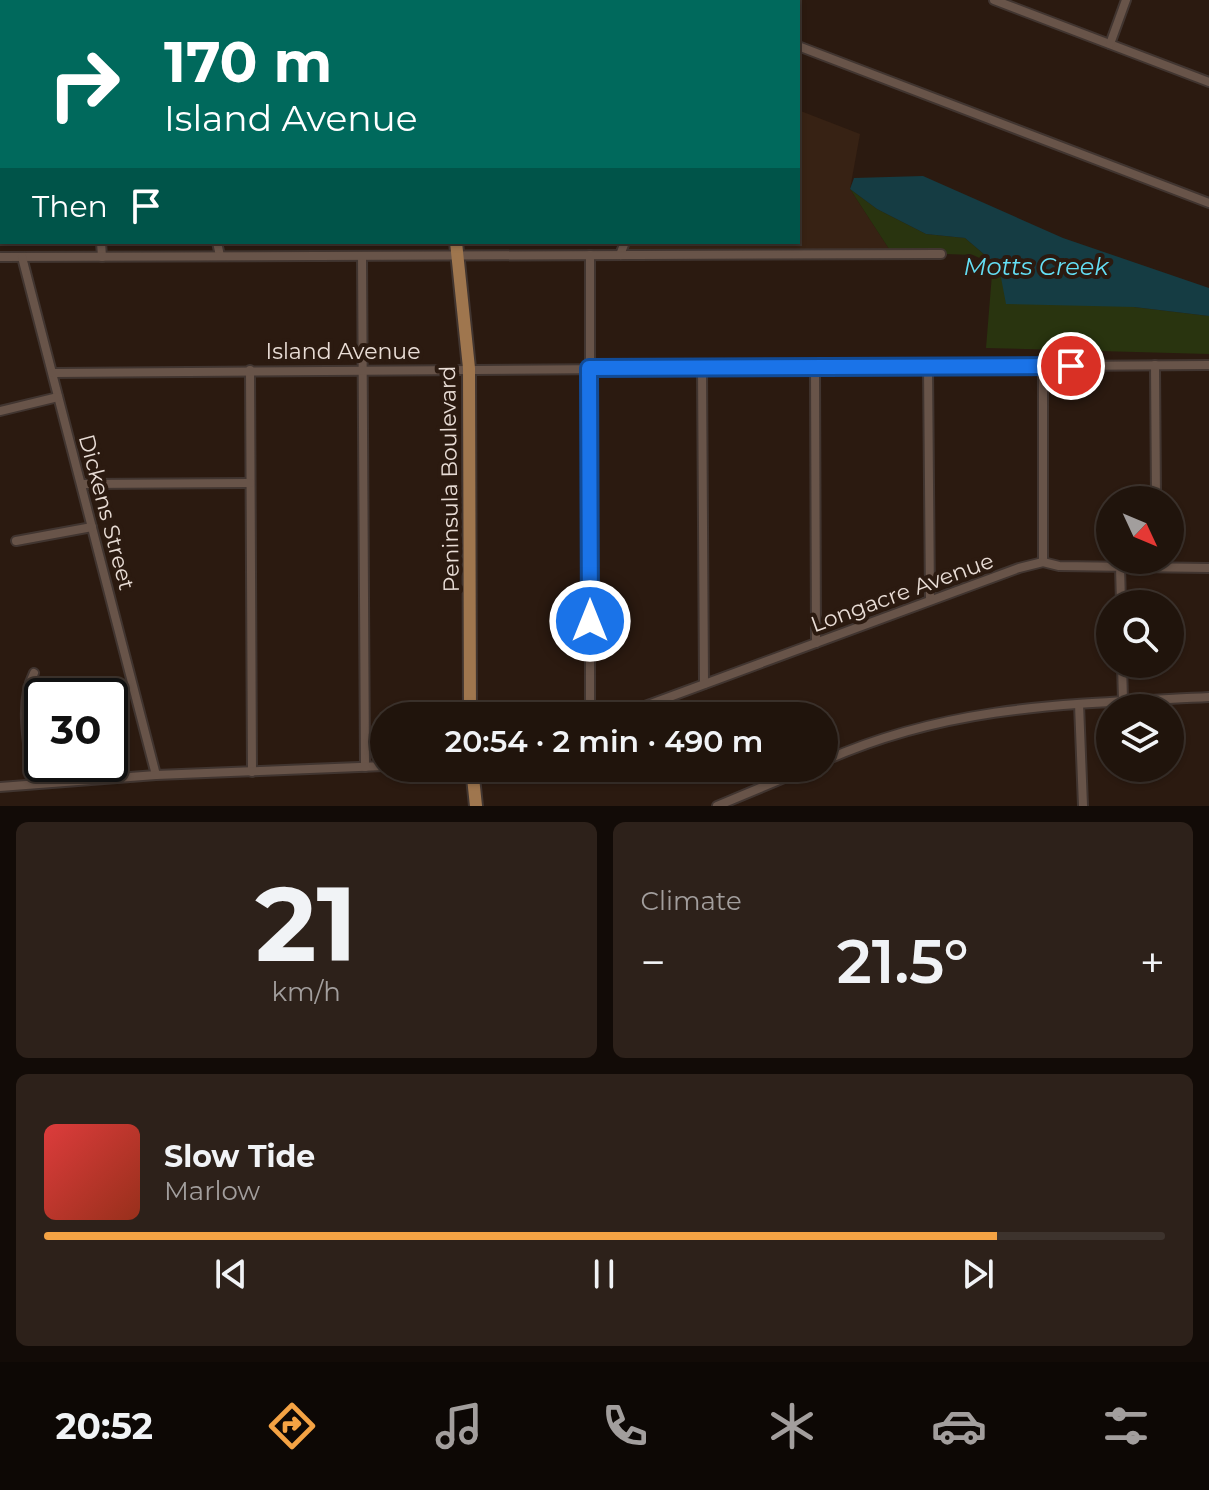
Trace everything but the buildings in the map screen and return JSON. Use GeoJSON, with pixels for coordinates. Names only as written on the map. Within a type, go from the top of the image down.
{"type":"FeatureCollection","features":[{"type":"Feature","properties":{"kind":"main road","name":"Peninsula Boulevard"},"geometry":{"type":"LineString","coordinates":[[456,244],[469,368],[470,702]]}},
{"type":"Feature","properties":{"kind":"main road"},"geometry":{"type":"LineString","coordinates":[[473,782],[476,806]]}},
{"type":"Feature","properties":{"kind":"street"},"geometry":{"type":"LineString","coordinates":[[994,0],[1209,82]]}},
{"type":"Feature","properties":{"kind":"street"},"geometry":{"type":"LineString","coordinates":[[1110,44],[1126,0]]}},
{"type":"Feature","properties":{"kind":"street"},"geometry":{"type":"LineString","coordinates":[[800,47],[1209,203]]}},
{"type":"Feature","properties":{"kind":"street"},"geometry":{"type":"LineString","coordinates":[[101,244],[102,257]]}},
{"type":"Feature","properties":{"kind":"street"},"geometry":{"type":"LineString","coordinates":[[217,244],[220,256]]}},
{"type":"Feature","properties":{"kind":"street"},"geometry":{"type":"LineString","coordinates":[[620,255],[624,244]]}},
{"type":"Feature","properties":{"kind":"street"},"geometry":{"type":"LineString","coordinates":[[0,257],[941,254]]}},
{"type":"Feature","properties":{"kind":"street"},"geometry":{"type":"LineString","coordinates":[[590,255],[590,702]]}},
{"type":"Feature","properties":{"kind":"street"},"geometry":{"type":"LineString","coordinates":[[362,256],[365,767]]}},
{"type":"Feature","properties":{"kind":"street","name":"Dickens Street"},"geometry":{"type":"LineString","coordinates":[[22,257],[156,775]]}},
{"type":"Feature","properties":{"kind":"street"},"geometry":{"type":"LineString","coordinates":[[1155,365],[1156,486]]}},
{"type":"Feature","properties":{"kind":"street","name":"Island Avenue"},"geometry":{"type":"LineString","coordinates":[[53,373],[1209,365]]}},
{"type":"Feature","properties":{"kind":"street"},"geometry":{"type":"LineString","coordinates":[[928,367],[930,600]]}},
{"type":"Feature","properties":{"kind":"street"},"geometry":{"type":"LineString","coordinates":[[1043,367],[1043,562]]}},
{"type":"Feature","properties":{"kind":"street"},"geometry":{"type":"LineString","coordinates":[[702,368],[704,684]]}},
{"type":"Feature","properties":{"kind":"street"},"geometry":{"type":"LineString","coordinates":[[815,368],[816,643]]}},
{"type":"Feature","properties":{"kind":"street"},"geometry":{"type":"LineString","coordinates":[[250,370],[252,772]]}},
{"type":"Feature","properties":{"kind":"street"},"geometry":{"type":"LineString","coordinates":[[0,411],[58,397]]}},
{"type":"Feature","properties":{"kind":"street"},"geometry":{"type":"LineString","coordinates":[[82,484],[250,483]]}},
{"type":"Feature","properties":{"kind":"street"},"geometry":{"type":"LineString","coordinates":[[16,541],[92,527]]}},
{"type":"Feature","properties":{"kind":"street","name":"Longacre Avenue"},"geometry":{"type":"LineString","coordinates":[[656,702],[930,600],[1043,562],[1096,565]]}},
{"type":"Feature","properties":{"kind":"street","name":"Longacre Avenue"},"geometry":{"type":"LineString","coordinates":[[1184,566],[1209,568]]}},
{"type":"Feature","properties":{"kind":"street"},"geometry":{"type":"LineString","coordinates":[[33,784],[26,704],[28,686],[34,673]]}},
{"type":"Feature","properties":{"kind":"street"},"geometry":{"type":"LineString","coordinates":[[1184,698],[1209,697]]}},
{"type":"Feature","properties":{"kind":"street"},"geometry":{"type":"LineString","coordinates":[[838,756],[918,726],[955,717],[1096,703]]}},
{"type":"Feature","properties":{"kind":"street"},"geometry":{"type":"LineString","coordinates":[[1079,704],[1083,806]]}},
{"type":"Feature","properties":{"kind":"street"},"geometry":{"type":"LineString","coordinates":[[0,787],[156,775],[370,767]]}},
{"type":"Feature","properties":{"kind":"street"},"geometry":{"type":"LineString","coordinates":[[717,806],[774,782]]}},
{"type":"Feature","properties":{"kind":"shaded area"},"geometry":{"type":"Polygon","coordinates":[[[800,111],[860,134],[850,189],[891,252],[621,252],[623,244],[800,244],[800,111]]]}},
{"type":"Feature","properties":{"kind":"green space"},"geometry":{"type":"Polygon","coordinates":[[[850,189],[877,209],[926,234],[965,238],[999,267],[1134,307],[1209,316],[1209,354],[986,348],[992,274],[988,262],[973,255],[891,252],[850,189]]]}},
{"type":"Feature","properties":{"kind":"water","name":"Motts Creek"},"geometry":{"type":"Polygon","coordinates":[[[923,176],[1063,238],[1209,288],[1209,316],[1134,307],[1006,304],[999,267],[965,238],[926,234],[877,209],[850,189],[854,178],[923,176]]]}},
{"type":"Feature","properties":{"kind":"route"},"geometry":{"type":"LineString","coordinates":[[590,621],[589,368],[1071,366]]}}]}
